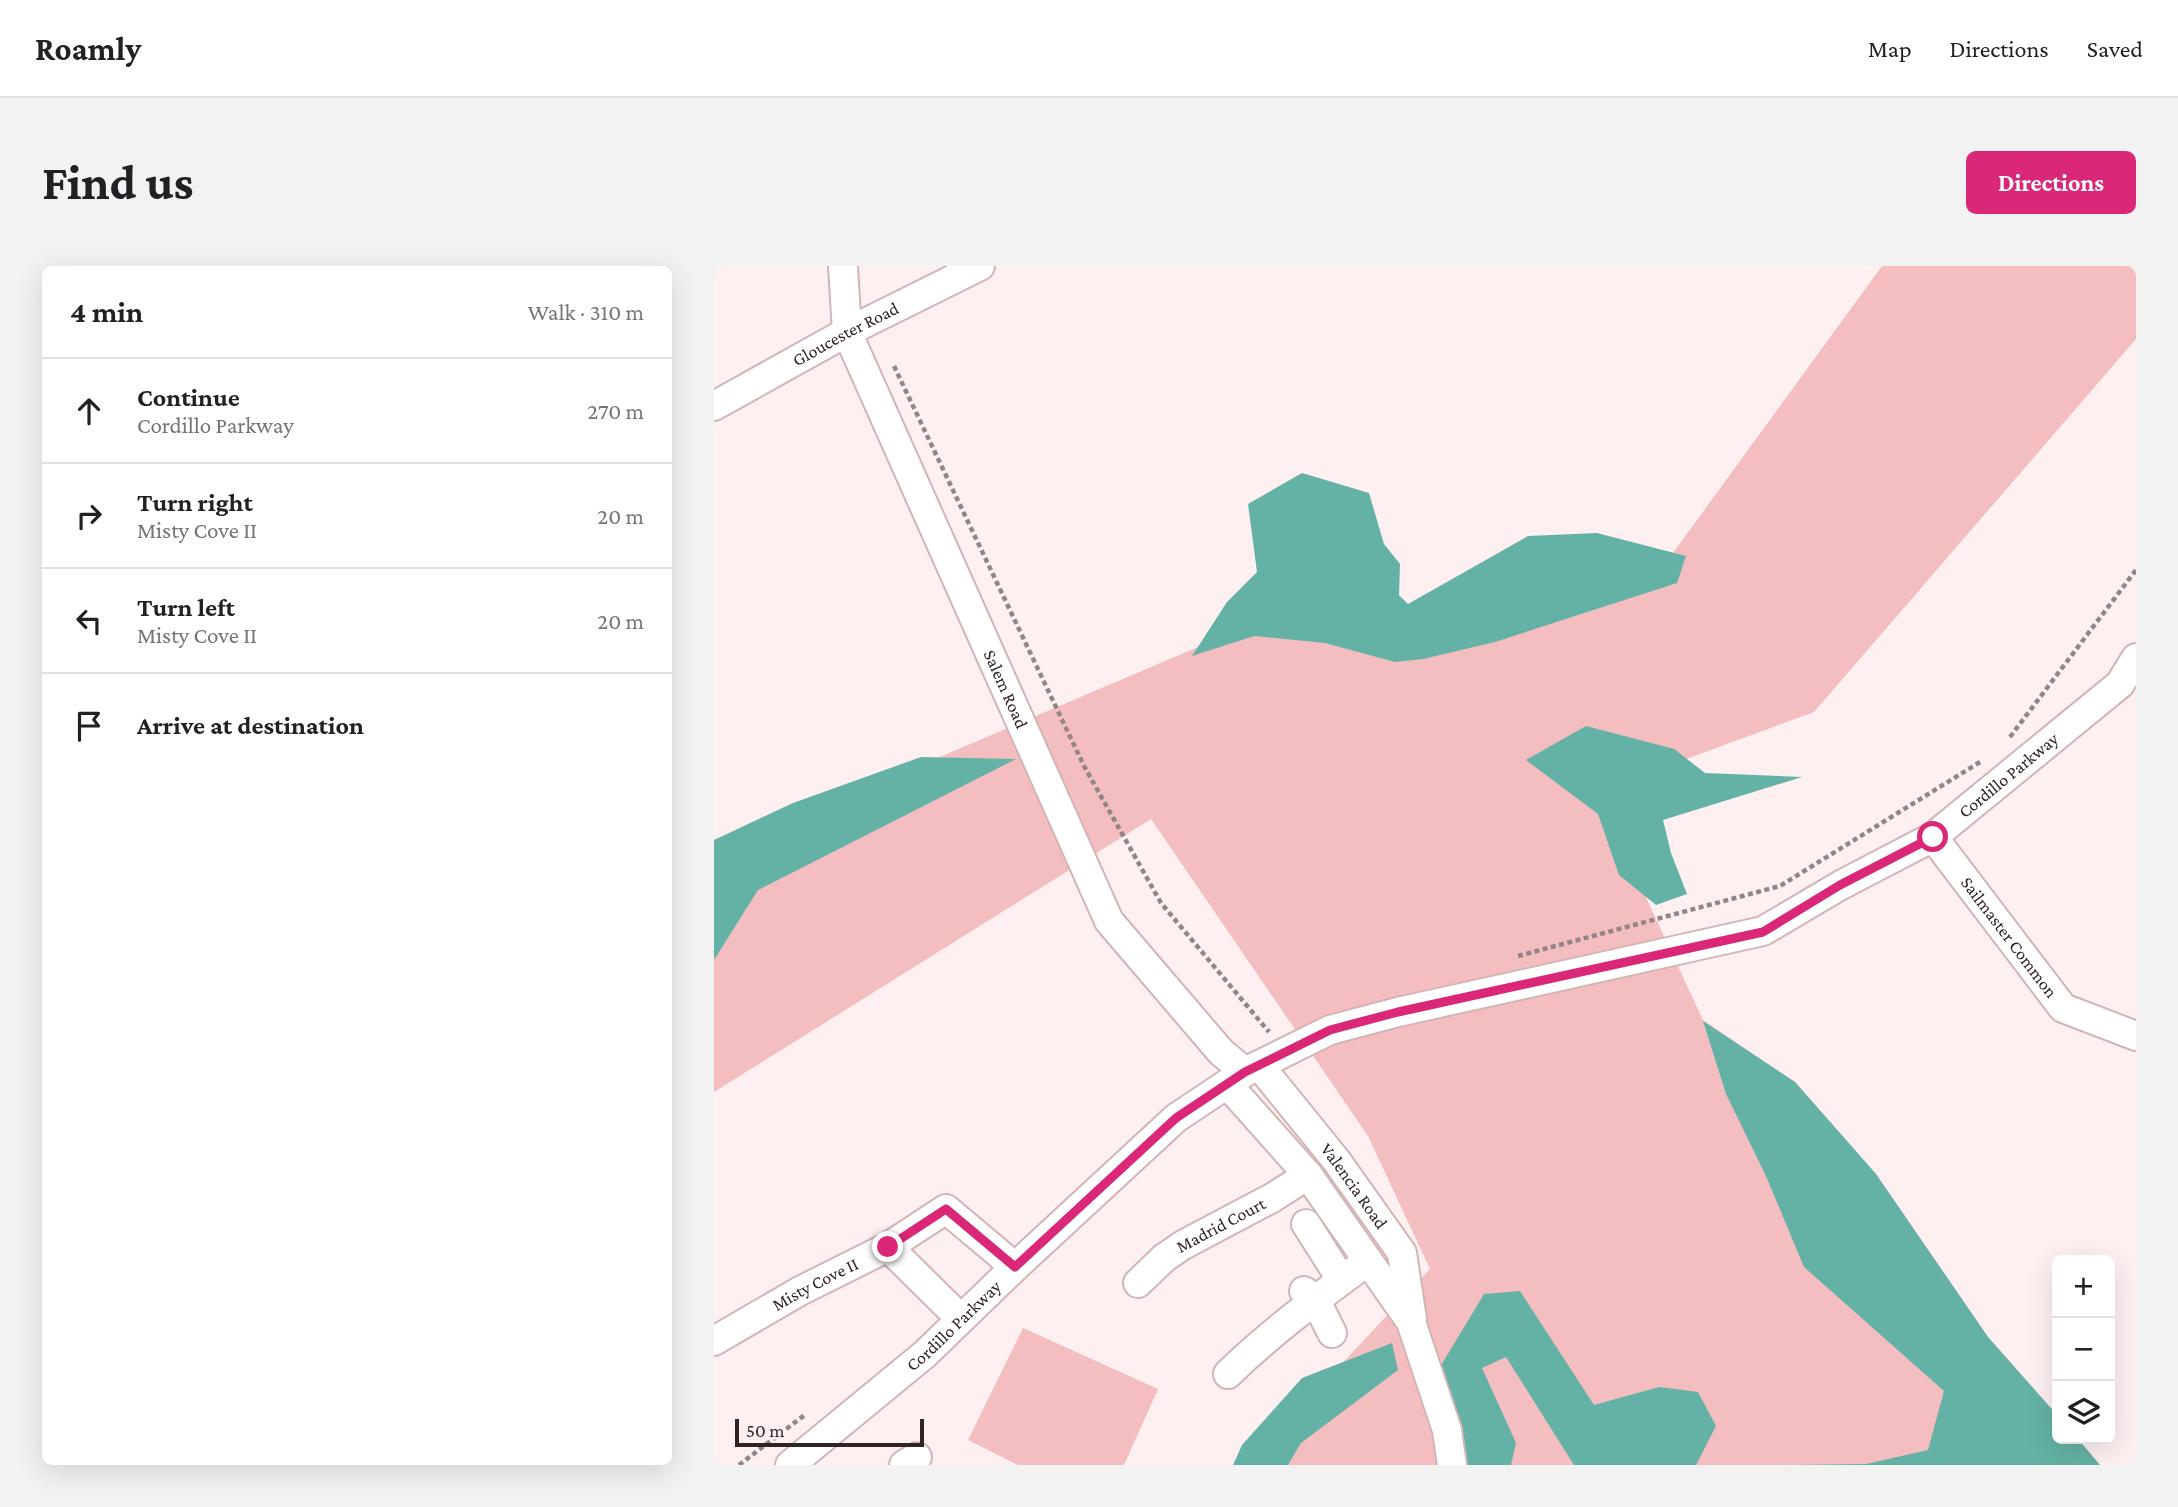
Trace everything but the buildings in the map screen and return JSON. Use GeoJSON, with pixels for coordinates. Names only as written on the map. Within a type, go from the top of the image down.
{"type":"FeatureCollection","features":[{"type":"Feature","properties":{"kind":"street","name":"Salem Road"},"geometry":{"type":"LineString","coordinates":[[844,266],[847,332],[1110,921],[1221,1052],[1244,1074]]}},
{"type":"Feature","properties":{"kind":"street","name":"Gloucester Road"},"geometry":{"type":"LineString","coordinates":[[714,406],[847,332],[980,266]]}},
{"type":"Feature","properties":{"kind":"street","name":"Cordillo Parkway"},"geometry":{"type":"LineString","coordinates":[[790,1465],[925,1354],[1176,1118],[1244,1074],[1330,1030],[1398,1012],[1763,932],[1840,885],[1933,837],[2120,684],[2136,659]]}},
{"type":"Feature","properties":{"kind":"street","name":"Sailmaster Common"},"geometry":{"type":"LineString","coordinates":[[1933,837],[2063,1007],[2136,1036]]}},
{"type":"Feature","properties":{"kind":"street","name":"Valencia Road"},"geometry":{"type":"LineString","coordinates":[[1244,1074],[1308,1175],[1411,1322],[1447,1430],[1452,1465]]}},
{"type":"Feature","properties":{"kind":"street","name":"Valencia Road"},"geometry":{"type":"LineString","coordinates":[[1244,1074],[1336,1160],[1402,1253],[1413,1319],[1411,1322]]}},
{"type":"Feature","properties":{"kind":"street","name":"Madrid Court"},"geometry":{"type":"LineString","coordinates":[[1138,1283],[1164,1258],[1183,1245],[1272,1198],[1308,1175]]}},
{"type":"Feature","properties":{"kind":"street","name":"Misty Cove II"},"geometry":{"type":"LineString","coordinates":[[714,1341],[800,1291],[888,1247],[946,1209],[1015,1267]]}},
{"type":"Feature","properties":{"kind":"street"},"geometry":{"type":"LineString","coordinates":[[1306,1224],[1341,1279]]}},
{"type":"Feature","properties":{"kind":"street"},"geometry":{"type":"LineString","coordinates":[[888,1247],[961,1319]]}},
{"type":"Feature","properties":{"kind":"street"},"geometry":{"type":"LineString","coordinates":[[1228,1374],[1309,1295],[1341,1279],[1368,1261]]}},
{"type":"Feature","properties":{"kind":"street"},"geometry":{"type":"LineString","coordinates":[[1309,1295],[1332,1334]]}},
{"type":"Feature","properties":{"kind":"path"},"geometry":{"type":"LineString","coordinates":[[892,363],[1084,766],[1161,903],[1270,1032]]}},
{"type":"Feature","properties":{"kind":"shaded area"},"geometry":{"type":"Polygon","coordinates":[[[1882,266],[2136,266],[2136,339],[1814,712],[1597,792],[1703,1020],[1795,1082],[1876,1174],[1988,1337],[2052,1409],[2052,1444],[2082,1444],[2100,1465],[1270,1465],[1311,1397],[1430,1269],[1368,1136],[1151,819],[714,1092],[714,909],[874,785],[1351,582],[1421,627],[1673,553],[1882,266]]]}},
{"type":"Feature","properties":{"kind":"shaded area"},"geometry":{"type":"Polygon","coordinates":[[[1302,473],[1369,493],[1384,544],[1400,564],[1399,595],[1408,604],[1528,536],[1597,533],[1686,556],[1677,583],[1495,642],[1423,659],[1395,662],[1325,643],[1254,636],[1192,656],[1227,602],[1257,572],[1248,504],[1302,473]]]}},
{"type":"Feature","properties":{"kind":"shaded area"},"geometry":{"type":"Polygon","coordinates":[[[1586,726],[1674,749],[1705,773],[1802,777],[1663,820],[1671,853],[1687,894],[1656,905],[1619,875],[1598,814],[1526,760],[1586,726]]]}},
{"type":"Feature","properties":{"kind":"shaded area"},"geometry":{"type":"Polygon","coordinates":[[[921,757],[1016,759],[758,890],[714,960],[714,840],[793,803],[921,757]]]}},
{"type":"Feature","properties":{"kind":"shaded area"},"geometry":{"type":"Polygon","coordinates":[[[1703,1021],[1795,1082],[1876,1174],[1988,1337],[2052,1409],[2052,1444],[2082,1444],[2100,1465],[1788,1465],[1866,1464],[1928,1450],[1944,1391],[1804,1267],[1766,1176],[1726,1094],[1703,1021]]]}},
{"type":"Feature","properties":{"kind":"shaded area"},"geometry":{"type":"Polygon","coordinates":[[[1520,1291],[1594,1405],[1659,1387],[1698,1392],[1716,1426],[1696,1465],[1574,1465],[1506,1357],[1482,1368],[1516,1443],[1511,1465],[1466,1465],[1461,1433],[1440,1367],[1484,1294],[1520,1291]]]}},
{"type":"Feature","properties":{"kind":"shaded area"},"geometry":{"type":"Polygon","coordinates":[[[1023,1328],[1158,1389],[1124,1465],[1018,1465],[968,1440],[1023,1328]]]}},
{"type":"Feature","properties":{"kind":"shaded area"},"geometry":{"type":"Polygon","coordinates":[[[1392,1343],[1398,1370],[1301,1443],[1288,1465],[1233,1465],[1242,1445],[1302,1378],[1392,1343]]]}},
{"type":"Feature","properties":{"kind":"route"},"geometry":{"type":"LineString","coordinates":[[888,1247],[946,1209],[1015,1267],[1176,1118],[1245,1072],[1330,1030],[1398,1012],[1763,932],[1840,885],[1933,837]]}}]}
